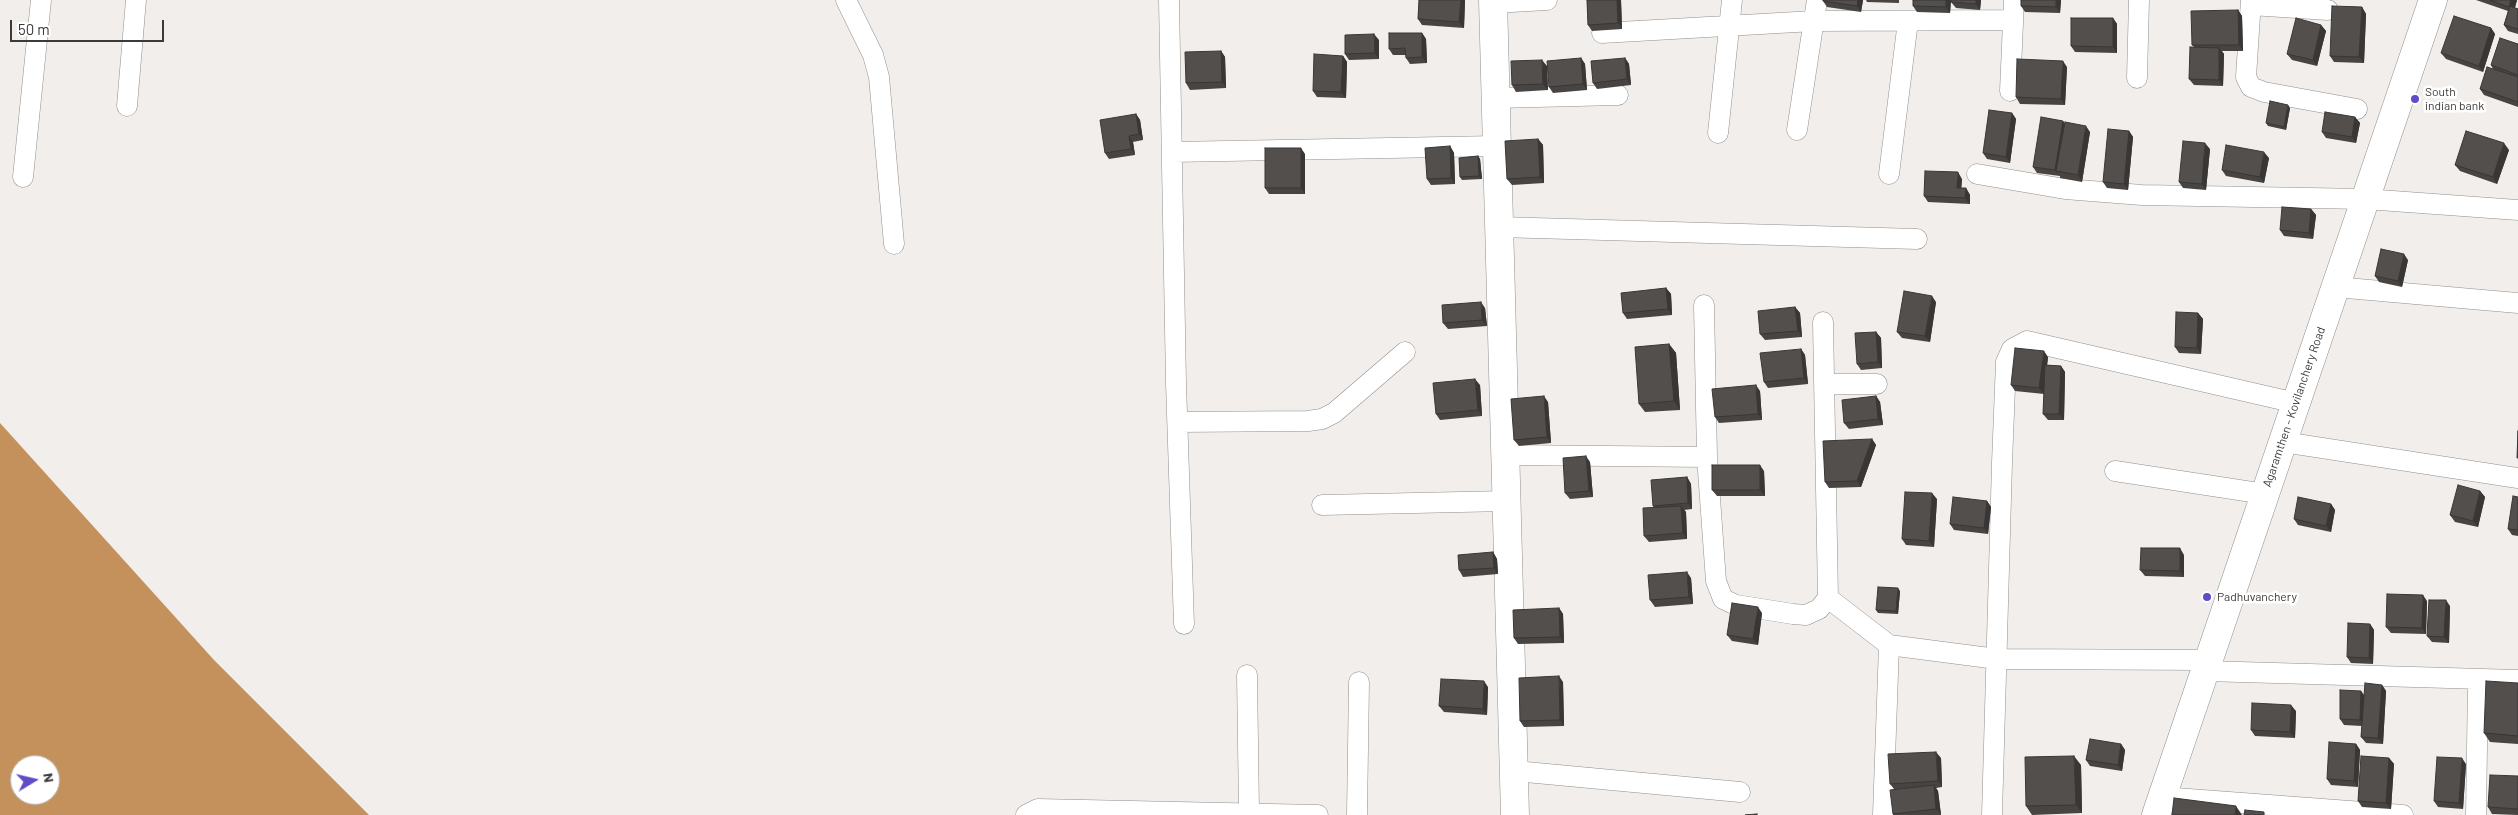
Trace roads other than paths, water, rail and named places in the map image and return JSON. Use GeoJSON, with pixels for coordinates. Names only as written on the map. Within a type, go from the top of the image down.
{"type":"FeatureCollection","features":[{"type":"Feature","properties":{"kind":"main road","name":"Agaramthen - Kovilanchery Road"},"geometry":{"type":"LineString","coordinates":[[2159,806],[2433,0]]}},
{"type":"Feature","properties":{"kind":"main road"},"geometry":{"type":"LineString","coordinates":[[1493,1],[1516,815]]}},
{"type":"Feature","properties":{"kind":"street"},"geometry":{"type":"LineString","coordinates":[[23,177],[41,0]]}},
{"type":"Feature","properties":{"kind":"street"},"geometry":{"type":"LineString","coordinates":[[127,106],[136,0]]}},
{"type":"Feature","properties":{"kind":"street"},"geometry":{"type":"LineString","coordinates":[[846,0],[873,55],[879,77],[894,244]]}},
{"type":"Feature","properties":{"kind":"street"},"geometry":{"type":"LineString","coordinates":[[1169,0],[1184,624]]}},
{"type":"Feature","properties":{"kind":"street"},"geometry":{"type":"LineString","coordinates":[[1493,1],[1547,0]]}},
{"type":"Feature","properties":{"kind":"street"},"geometry":{"type":"LineString","coordinates":[[1718,133],[1732,0]]}},
{"type":"Feature","properties":{"kind":"street"},"geometry":{"type":"LineString","coordinates":[[1798,130],[1817,0]]}},
{"type":"Feature","properties":{"kind":"street"},"geometry":{"type":"LineString","coordinates":[[2010,91],[2014,0]]}},
{"type":"Feature","properties":{"kind":"street"},"geometry":{"type":"LineString","coordinates":[[2137,78],[2139,0]]}},
{"type":"Feature","properties":{"kind":"street"},"geometry":{"type":"LineString","coordinates":[[2328,10],[2251,2],[2246,77],[2251,87],[2264,92],[2357,109]]}},
{"type":"Feature","properties":{"kind":"street"},"geometry":{"type":"LineString","coordinates":[[1602,33],[1814,21],[2013,20]]}},
{"type":"Feature","properties":{"kind":"street"},"geometry":{"type":"LineString","coordinates":[[1888,174],[1908,21]]}},
{"type":"Feature","properties":{"kind":"street"},"geometry":{"type":"LineString","coordinates":[[1496,98],[1618,95]]}},
{"type":"Feature","properties":{"kind":"street"},"geometry":{"type":"LineString","coordinates":[[1172,152],[1497,146]]}},
{"type":"Feature","properties":{"kind":"street"},"geometry":{"type":"LineString","coordinates":[[1977,174],[2065,189],[2142,195],[2365,199],[2517,206]]}},
{"type":"Feature","properties":{"kind":"street"},"geometry":{"type":"LineString","coordinates":[[1499,227],[1917,239]]}},
{"type":"Feature","properties":{"kind":"street"},"geometry":{"type":"LineString","coordinates":[[2335,287],[2518,303]]}},
{"type":"Feature","properties":{"kind":"street"},"geometry":{"type":"LineString","coordinates":[[1704,305],[1707,457],[1716,581],[1723,599],[1736,605],[1806,615],[1820,609],[1828,598],[1824,322]]}},
{"type":"Feature","properties":{"kind":"street"},"geometry":{"type":"LineString","coordinates":[[1992,815],[2006,362],[2012,349],[2027,341],[2296,403]]}},
{"type":"Feature","properties":{"kind":"street"},"geometry":{"type":"LineString","coordinates":[[1178,422],[1308,421],[1322,419],[1334,412],[1405,352]]}},
{"type":"Feature","properties":{"kind":"street"},"geometry":{"type":"LineString","coordinates":[[1825,384],[1877,384]]}},
{"type":"Feature","properties":{"kind":"street"},"geometry":{"type":"LineString","coordinates":[[2283,442],[2356,455],[2518,478]]}},
{"type":"Feature","properties":{"kind":"street"},"geometry":{"type":"LineString","coordinates":[[1506,456],[1707,457]]}},
{"type":"Feature","properties":{"kind":"street"},"geometry":{"type":"LineString","coordinates":[[2114,471],[2265,494]]}},
{"type":"Feature","properties":{"kind":"street"},"geometry":{"type":"LineString","coordinates":[[1322,505],[1507,501]]}},
{"type":"Feature","properties":{"kind":"street"},"geometry":{"type":"LineString","coordinates":[[1828,598],[1889,645],[1997,659],[2207,665],[2478,680],[2518,680]]}},
{"type":"Feature","properties":{"kind":"street"},"geometry":{"type":"LineString","coordinates":[[1883,815],[1889,645]]}},
{"type":"Feature","properties":{"kind":"street"},"geometry":{"type":"LineString","coordinates":[[1247,675],[1249,812]]}},
{"type":"Feature","properties":{"kind":"street"},"geometry":{"type":"LineString","coordinates":[[2476,815],[2478,680]]}},
{"type":"Feature","properties":{"kind":"street"},"geometry":{"type":"LineString","coordinates":[[1357,815],[1360,682]]}},
{"type":"Feature","properties":{"kind":"street"},"geometry":{"type":"LineString","coordinates":[[1515,771],[1740,792]]}},
{"type":"Feature","properties":{"kind":"street"},"geometry":{"type":"LineString","coordinates":[[2159,806],[2403,815]]}},
{"type":"Feature","properties":{"kind":"street"},"geometry":{"type":"LineString","coordinates":[[1026,815],[1038,809],[1151,813],[1249,812],[1318,815]]}},
{"type":"Feature","properties":{"kind":"place","name":"South indian bank"},"geometry":{"type":"Point","coordinates":[2415,99]}},
{"type":"Feature","properties":{"kind":"place","name":"Padhuvanchery"},"geometry":{"type":"Point","coordinates":[2207,597]}}]}
